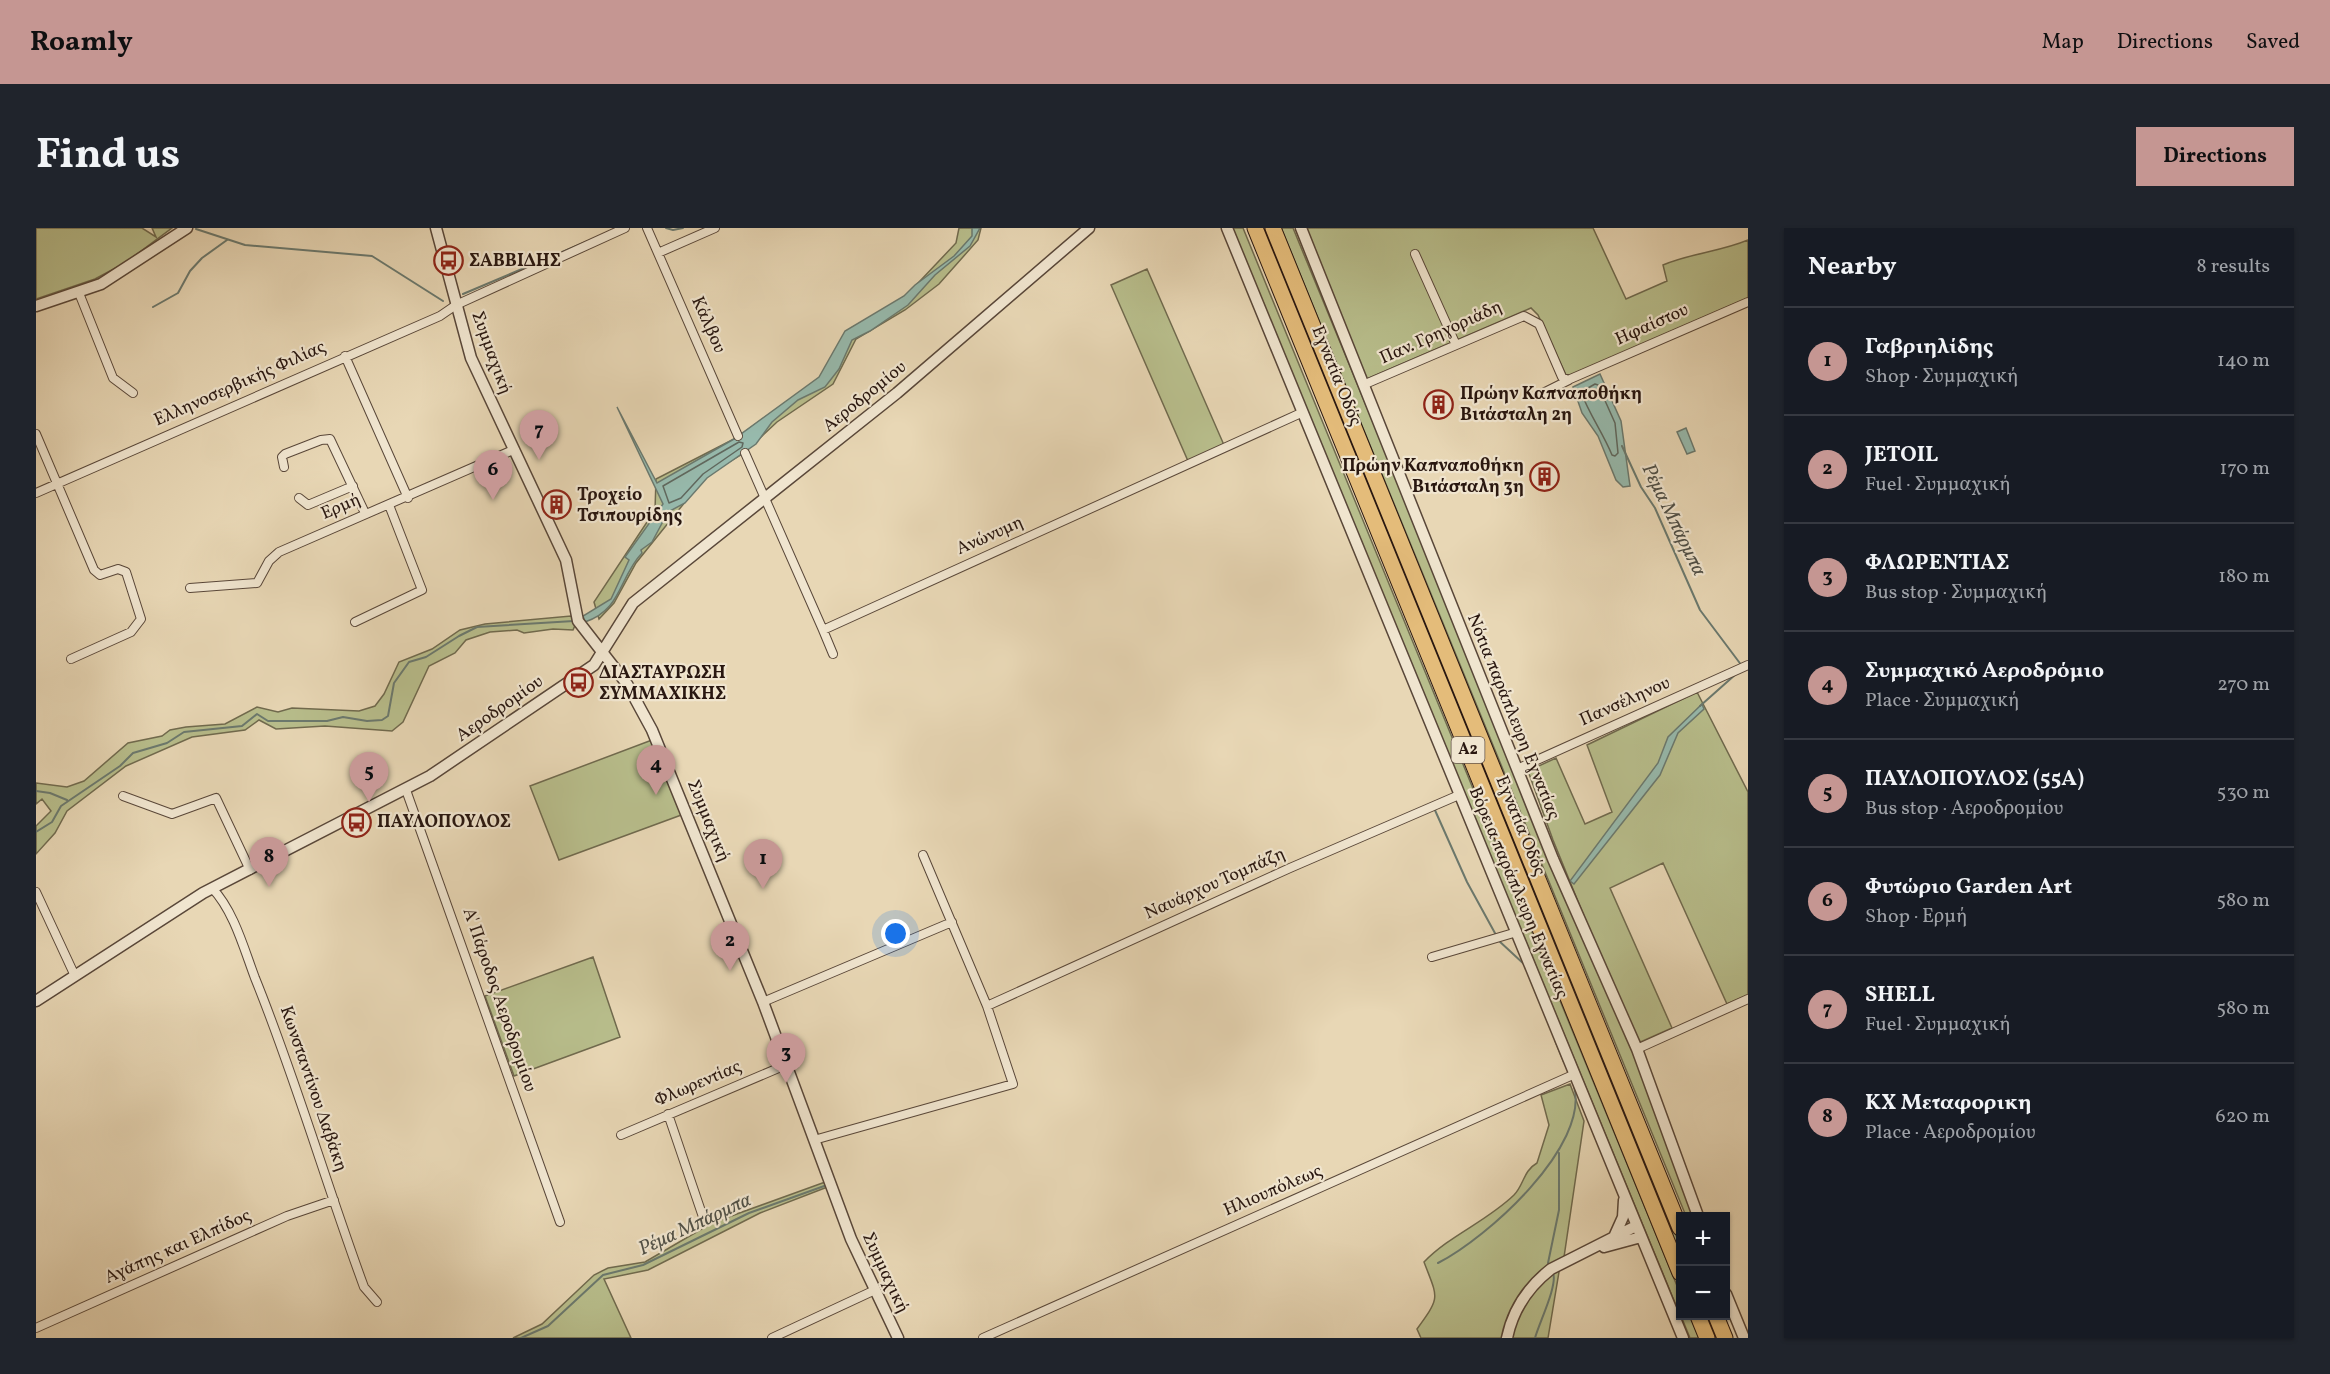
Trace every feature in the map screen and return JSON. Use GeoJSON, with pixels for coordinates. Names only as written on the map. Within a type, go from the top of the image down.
{"type":"FeatureCollection","features":[{"type":"Feature","properties":{"kind":"highway","name":"Εγνατία Οδός"},"geometry":{"type":"LineString","coordinates":[[1255,228],[1677,1266]]}},
{"type":"Feature","properties":{"kind":"highway","name":"Εγνατία Οδός"},"geometry":{"type":"LineString","coordinates":[[1273,228],[1676,1218]]}},
{"type":"Feature","properties":{"kind":"highway"},"geometry":{"type":"LineString","coordinates":[[1700,1320],[1707,1338]]}},
{"type":"Feature","properties":{"kind":"highway"},"geometry":{"type":"LineString","coordinates":[[1718,1320],[1725,1338]]}},
{"type":"Feature","properties":{"kind":"street"},"geometry":{"type":"LineString","coordinates":[[36,306],[79,293],[128,268],[187,228]]}},
{"type":"Feature","properties":{"kind":"street","name":"Συμμαχική"},"geometry":{"type":"LineString","coordinates":[[436,228],[471,358],[566,560],[578,621],[627,684],[652,730],[788,1065],[851,1239],[898,1338]]}},
{"type":"Feature","properties":{"kind":"street","name":"Ελληνοσερβικής Φιλίας"},"geometry":{"type":"LineString","coordinates":[[36,493],[440,316],[456,305],[625,228]]}},
{"type":"Feature","properties":{"kind":"street","name":"Κάλβου"},"geometry":{"type":"LineString","coordinates":[[646,228],[738,436]]}},
{"type":"Feature","properties":{"kind":"street"},"geometry":{"type":"LineString","coordinates":[[658,253],[715,228]]}},
{"type":"Feature","properties":{"kind":"street","name":"Αεροδρομίου"},"geometry":{"type":"LineString","coordinates":[[36,1001],[212,888],[406,790],[474,748],[594,665],[633,603],[897,393],[1089,228]]}},
{"type":"Feature","properties":{"kind":"street","name":"Βόρεια παράπλευρη Εγνατίας"},"geometry":{"type":"LineString","coordinates":[[1227,228],[1683,1338]]}},
{"type":"Feature","properties":{"kind":"street","name":"Νότια παράπλευρη Εγνατίας"},"geometry":{"type":"LineString","coordinates":[[1301,228],[1517,769],[1637,1049],[1697,1212]]}},
{"type":"Feature","properties":{"kind":"street"},"geometry":{"type":"LineString","coordinates":[[1415,254],[1456,345]]}},
{"type":"Feature","properties":{"kind":"street"},"geometry":{"type":"LineString","coordinates":[[79,293],[112,378],[133,393]]}},
{"type":"Feature","properties":{"kind":"street","name":"Ηφαίστου"},"geometry":{"type":"LineString","coordinates":[[1537,396],[1748,302]]}},
{"type":"Feature","properties":{"kind":"street","name":"Παν. Γρηγοριάδη"},"geometry":{"type":"LineString","coordinates":[[1363,386],[1514,319],[1530,317],[1539,324],[1562,377],[1569,380]]}},
{"type":"Feature","properties":{"kind":"street"},"geometry":{"type":"LineString","coordinates":[[345,356],[408,498]]}},
{"type":"Feature","properties":{"kind":"street","name":"Ανώνυμη"},"geometry":{"type":"LineString","coordinates":[[824,630],[1301,412]]}},
{"type":"Feature","properties":{"kind":"street"},"geometry":{"type":"LineString","coordinates":[[36,434],[59,483],[94,570],[100,575],[118,569],[126,572],[141,619],[130,632],[72,658]]}},
{"type":"Feature","properties":{"kind":"street"},"geometry":{"type":"LineString","coordinates":[[284,467],[282,457],[285,454],[321,440],[330,440],[365,513]]}},
{"type":"Feature","properties":{"kind":"street","name":"Ερμή"},"geometry":{"type":"LineString","coordinates":[[190,588],[257,583],[269,561],[279,552],[365,513],[408,498],[513,450]]}},
{"type":"Feature","properties":{"kind":"street"},"geometry":{"type":"LineString","coordinates":[[745,453],[833,654]]}},
{"type":"Feature","properties":{"kind":"street"},"geometry":{"type":"LineString","coordinates":[[299,498],[308,505],[353,486]]}},
{"type":"Feature","properties":{"kind":"street"},"geometry":{"type":"LineString","coordinates":[[356,622],[422,590],[423,586],[389,506]]}},
{"type":"Feature","properties":{"kind":"street","name":"Πανσέληνου"},"geometry":{"type":"LineString","coordinates":[[1517,769],[1748,665]]}},
{"type":"Feature","properties":{"kind":"street","name":"Α' Πάροδος Αεροδρομίου"},"geometry":{"type":"LineString","coordinates":[[406,790],[560,1222]]}},
{"type":"Feature","properties":{"kind":"street","name":"Ναυάρχου Τομπάζη"},"geometry":{"type":"LineString","coordinates":[[987,1005],[1280,872],[1459,795]]}},
{"type":"Feature","properties":{"kind":"street"},"geometry":{"type":"LineString","coordinates":[[123,796],[172,814],[216,798],[249,870]]}},
{"type":"Feature","properties":{"kind":"street"},"geometry":{"type":"LineString","coordinates":[[814,1140],[1013,1084],[987,1005],[923,855]]}},
{"type":"Feature","properties":{"kind":"street","name":"Κωνσταντίνου Δαβάκη"},"geometry":{"type":"LineString","coordinates":[[212,888],[223,902],[276,1030],[364,1287],[377,1302]]}},
{"type":"Feature","properties":{"kind":"street"},"geometry":{"type":"LineString","coordinates":[[36,892],[75,976]]}},
{"type":"Feature","properties":{"kind":"street"},"geometry":{"type":"LineString","coordinates":[[763,1002],[952,922]]}},
{"type":"Feature","properties":{"kind":"street"},"geometry":{"type":"LineString","coordinates":[[1432,957],[1517,932]]}},
{"type":"Feature","properties":{"kind":"street"},"geometry":{"type":"LineString","coordinates":[[1637,1049],[1748,999]]}},
{"type":"Feature","properties":{"kind":"street","name":"Φλωρεντίας"},"geometry":{"type":"LineString","coordinates":[[621,1135],[668,1113],[788,1065]]}},
{"type":"Feature","properties":{"kind":"street","name":"Ηλιουπόλεως"},"geometry":{"type":"LineString","coordinates":[[983,1338],[1575,1074]]}},
{"type":"Feature","properties":{"kind":"street"},"geometry":{"type":"LineString","coordinates":[[668,1113],[703,1217]]}},
{"type":"Feature","properties":{"kind":"street"},"geometry":{"type":"LineString","coordinates":[[1613,1237],[1623,1217],[1624,1197]]}},
{"type":"Feature","properties":{"kind":"street","name":"Αγάπης και Ελπίδος"},"geometry":{"type":"LineString","coordinates":[[36,1328],[287,1216],[334,1200]]}},
{"type":"Feature","properties":{"kind":"street"},"geometry":{"type":"LineString","coordinates":[[1508,1338],[1514,1316],[1531,1287],[1551,1269],[1636,1226]]}},
{"type":"Feature","properties":{"kind":"street"},"geometry":{"type":"LineString","coordinates":[[1589,1251],[1641,1237]]}},
{"type":"Feature","properties":{"kind":"street"},"geometry":{"type":"LineString","coordinates":[[772,1338],[875,1290]]}},
{"type":"Feature","properties":{"kind":"street"},"geometry":{"type":"LineString","coordinates":[[1730,1306],[1744,1338]]}},
{"type":"Feature","properties":{"kind":"green space"},"geometry":{"type":"Polygon","coordinates":[[[36,228],[142,228],[156,237],[152,228],[172,228],[125,263],[95,279],[36,299],[36,228]]]}},
{"type":"Feature","properties":{"kind":"green space"},"geometry":{"type":"Polygon","coordinates":[[[959,228],[981,228],[978,240],[939,284],[905,310],[856,339],[833,384],[777,422],[744,453],[706,476],[636,563],[614,603],[599,619],[594,602],[655,510],[656,479],[736,438],[821,377],[851,328],[902,300],[956,243],[959,228]]]}},
{"type":"Feature","properties":{"kind":"green space"},"geometry":{"type":"Polygon","coordinates":[[[1231,228],[1243,228],[1676,1283],[1676,1305],[1231,228]]]}},
{"type":"Feature","properties":{"kind":"green space"},"geometry":{"type":"Polygon","coordinates":[[[1262,228],[1267,228],[1369,480],[1366,481],[1262,228]]]}},
{"type":"Feature","properties":{"kind":"green space"},"geometry":{"type":"Polygon","coordinates":[[[1281,228],[1293,228],[1698,1212],[1684,1212],[1281,228]]]}},
{"type":"Feature","properties":{"kind":"green space"},"geometry":{"type":"Polygon","coordinates":[[[1303,228],[1593,228],[1626,299],[1667,281],[1663,265],[1748,240],[1748,298],[1569,376],[1566,375],[1538,315],[1531,308],[1367,379],[1363,376],[1303,228]]]}},
{"type":"Feature","properties":{"kind":"green space"},"geometry":{"type":"Polygon","coordinates":[[[1147,269],[1224,445],[1188,461],[1111,285],[1147,269]]]}},
{"type":"Feature","properties":{"kind":"green space"},"geometry":{"type":"Polygon","coordinates":[[[571,616],[576,623],[573,630],[553,629],[524,633],[517,630],[490,632],[466,640],[455,653],[429,666],[403,722],[392,731],[325,726],[276,729],[259,720],[245,730],[192,737],[126,766],[67,811],[55,833],[36,854],[36,826],[51,811],[42,799],[36,804],[36,783],[67,787],[84,781],[128,743],[162,736],[170,730],[225,724],[257,707],[278,712],[292,708],[359,711],[375,706],[384,694],[399,662],[432,649],[460,630],[485,624],[571,616]]]}},
{"type":"Feature","properties":{"kind":"green space"},"geometry":{"type":"Polygon","coordinates":[[[1425,617],[1676,1235],[1676,1245],[1421,619],[1425,617]]]}},
{"type":"Feature","properties":{"kind":"green space"},"geometry":{"type":"Polygon","coordinates":[[[1697,692],[1748,792],[1748,995],[1727,1004],[1663,863],[1610,888],[1672,1028],[1636,1044],[1553,840],[1528,771],[1556,758],[1585,824],[1612,812],[1587,745],[1697,692]]]}},
{"type":"Feature","properties":{"kind":"green space"},"geometry":{"type":"Polygon","coordinates":[[[652,740],[684,814],[559,860],[530,786],[652,740]]]}},
{"type":"Feature","properties":{"kind":"green space"},"geometry":{"type":"Polygon","coordinates":[[[593,957],[620,1037],[514,1076],[485,996],[593,957]]]}},
{"type":"Feature","properties":{"kind":"green space"},"geometry":{"type":"Polygon","coordinates":[[[1570,1084],[1584,1121],[1564,1257],[1559,1272],[1548,1338],[1421,1338],[1417,1329],[1430,1310],[1435,1297],[1424,1262],[1434,1252],[1492,1213],[1514,1195],[1529,1170],[1537,1163],[1549,1125],[1541,1095],[1570,1084]]]}},
{"type":"Feature","properties":{"kind":"green space"},"geometry":{"type":"Polygon","coordinates":[[[828,1181],[830,1186],[760,1213],[648,1270],[604,1279],[631,1338],[513,1338],[542,1324],[594,1275],[608,1268],[645,1262],[712,1223],[828,1181]]]}},
{"type":"Feature","properties":{"kind":"green space"},"geometry":{"type":"Polygon","coordinates":[[[1683,1320],[1692,1320],[1699,1338],[1690,1338],[1683,1320]]]}},
{"type":"Feature","properties":{"kind":"water"},"geometry":{"type":"Polygon","coordinates":[[[972,228],[980,228],[970,246],[935,275],[908,305],[870,331],[852,340],[839,369],[825,387],[798,400],[772,422],[756,444],[707,478],[685,503],[668,512],[652,542],[641,550],[642,553],[634,562],[613,601],[597,617],[585,622],[583,616],[611,599],[629,560],[625,557],[663,504],[617,407],[657,483],[734,439],[819,377],[845,331],[904,296],[954,256],[972,236],[972,228]]]}},
{"type":"Feature","properties":{"kind":"water"},"geometry":{"type":"Polygon","coordinates":[[[1600,374],[1621,421],[1630,486],[1623,487],[1616,480],[1598,436],[1582,413],[1573,387],[1600,374]]]}},
{"type":"Feature","properties":{"kind":"water"},"geometry":{"type":"Polygon","coordinates":[[[1686,428],[1695,451],[1687,454],[1677,432],[1686,428]]]}},
{"type":"Feature","properties":{"kind":"water"},"geometry":{"type":"Polygon","coordinates":[[[1702,704],[1704,709],[1678,733],[1660,775],[1574,884],[1570,881],[1658,763],[1668,737],[1702,704]]]}},
{"type":"Feature","properties":{"kind":"waterway"},"geometry":{"type":"LineString","coordinates":[[666,228],[673,230],[683,228]]}},
{"type":"Feature","properties":{"kind":"waterway"},"geometry":{"type":"LineString","coordinates":[[196,229],[245,245],[372,256],[443,301]]}},
{"type":"Feature","properties":{"kind":"waterway"},"geometry":{"type":"LineString","coordinates":[[153,307],[178,293],[190,271],[202,258],[227,240]]}},
{"type":"Feature","properties":{"kind":"waterway"},"geometry":{"type":"LineString","coordinates":[[463,294],[588,241]]}},
{"type":"Feature","properties":{"kind":"waterway","name":"Ρέμα Μπάρμπα"},"geometry":{"type":"LineString","coordinates":[[1622,446],[1641,487],[1655,508],[1700,610],[1742,666]]}},
{"type":"Feature","properties":{"kind":"waterway"},"geometry":{"type":"LineString","coordinates":[[36,832],[52,822],[61,806],[120,766],[133,753],[167,743],[184,732],[242,726],[257,714],[268,721],[327,721],[343,717],[367,721],[382,720],[388,716],[394,683],[409,662],[426,657],[459,636],[477,627],[574,621]]}},
{"type":"Feature","properties":{"kind":"waterway","name":"Ρέμα Μπάρμπα"},"geometry":{"type":"LineString","coordinates":[[1700,706],[1736,674]]}},
{"type":"Feature","properties":{"kind":"waterway"},"geometry":{"type":"LineString","coordinates":[[36,791],[50,793],[67,800]]}},
{"type":"Feature","properties":{"kind":"waterway","name":"Ρέμα Μπάρμπα"},"geometry":{"type":"LineString","coordinates":[[1434,808],[1467,882],[1496,935]]}},
{"type":"Feature","properties":{"kind":"waterway","name":"Ρέμα Μπάρμπα"},"geometry":{"type":"LineString","coordinates":[[1498,940],[1525,965]]}},
{"type":"Feature","properties":{"kind":"waterway"},"geometry":{"type":"LineString","coordinates":[[1555,1040],[1564,1062]]}},
{"type":"Feature","properties":{"kind":"waterway"},"geometry":{"type":"LineString","coordinates":[[1438,1263],[1459,1251],[1507,1212],[1551,1162],[1566,1135],[1575,1110],[1574,1086]]}},
{"type":"Feature","properties":{"kind":"waterway"},"geometry":{"type":"LineString","coordinates":[[1548,1263],[1559,1210],[1559,1153]]}},
{"type":"Feature","properties":{"kind":"waterway","name":"Ρέμα Μπάρμπα"},"geometry":{"type":"LineString","coordinates":[[521,1338],[548,1326],[603,1275],[643,1265],[749,1213],[827,1185]]}},
{"type":"Feature","properties":{"kind":"waterway"},"geometry":{"type":"LineString","coordinates":[[1535,1338],[1551,1295],[1553,1273]]}},
{"type":"Feature","properties":{"kind":"place","name":"ΣΑΒΒΙΔΗΣ"},"geometry":{"type":"Point","coordinates":[448,261]}},
{"type":"Feature","properties":{"kind":"place","name":"Πρώην Καπναποθήκη Βιτάσταλη 2η"},"geometry":{"type":"Point","coordinates":[1439,404]}},
{"type":"Feature","properties":{"kind":"place","name":"SHELL"},"geometry":{"type":"Point","coordinates":[539,460]}},
{"type":"Feature","properties":{"kind":"place","name":"Πρώην Καπναποθήκη Βιτάσταλη 3η"},"geometry":{"type":"Point","coordinates":[1545,476]}},
{"type":"Feature","properties":{"kind":"place","name":"Φυτώριο Garden Art"},"geometry":{"type":"Point","coordinates":[493,500]}},
{"type":"Feature","properties":{"kind":"place","name":"Τροχείο Τσιπουρίδης"},"geometry":{"type":"Point","coordinates":[556,505]}},
{"type":"Feature","properties":{"kind":"place","name":"ΔΙΑΣΤΑΥΡΩΣΗ ΣΥΜΜΑΧΙΚΗΣ"},"geometry":{"type":"Point","coordinates":[578,683]}},
{"type":"Feature","properties":{"kind":"place","name":"Συμμαχικό Αεροδρόμιο"},"geometry":{"type":"Point","coordinates":[656,795]}},
{"type":"Feature","properties":{"kind":"place","name":"ΠΑΥΛΟΠΟΥΛΟΣ (55Α)"},"geometry":{"type":"Point","coordinates":[369,802]}},
{"type":"Feature","properties":{"kind":"place","name":"ΠΑΥΛΟΠΟΥΛΟΣ"},"geometry":{"type":"Point","coordinates":[356,822]}},
{"type":"Feature","properties":{"kind":"place","name":"ΚΧ Μεταφορικη"},"geometry":{"type":"Point","coordinates":[269,887]}},
{"type":"Feature","properties":{"kind":"place","name":"Γαβριηλίδης"},"geometry":{"type":"Point","coordinates":[763,889]}},
{"type":"Feature","properties":{"kind":"place","name":"JETOIL"},"geometry":{"type":"Point","coordinates":[730,971]}},
{"type":"Feature","properties":{"kind":"place","name":"ΦΛΩΡΕΝΤΙΑΣ"},"geometry":{"type":"Point","coordinates":[786,1083]}}]}
